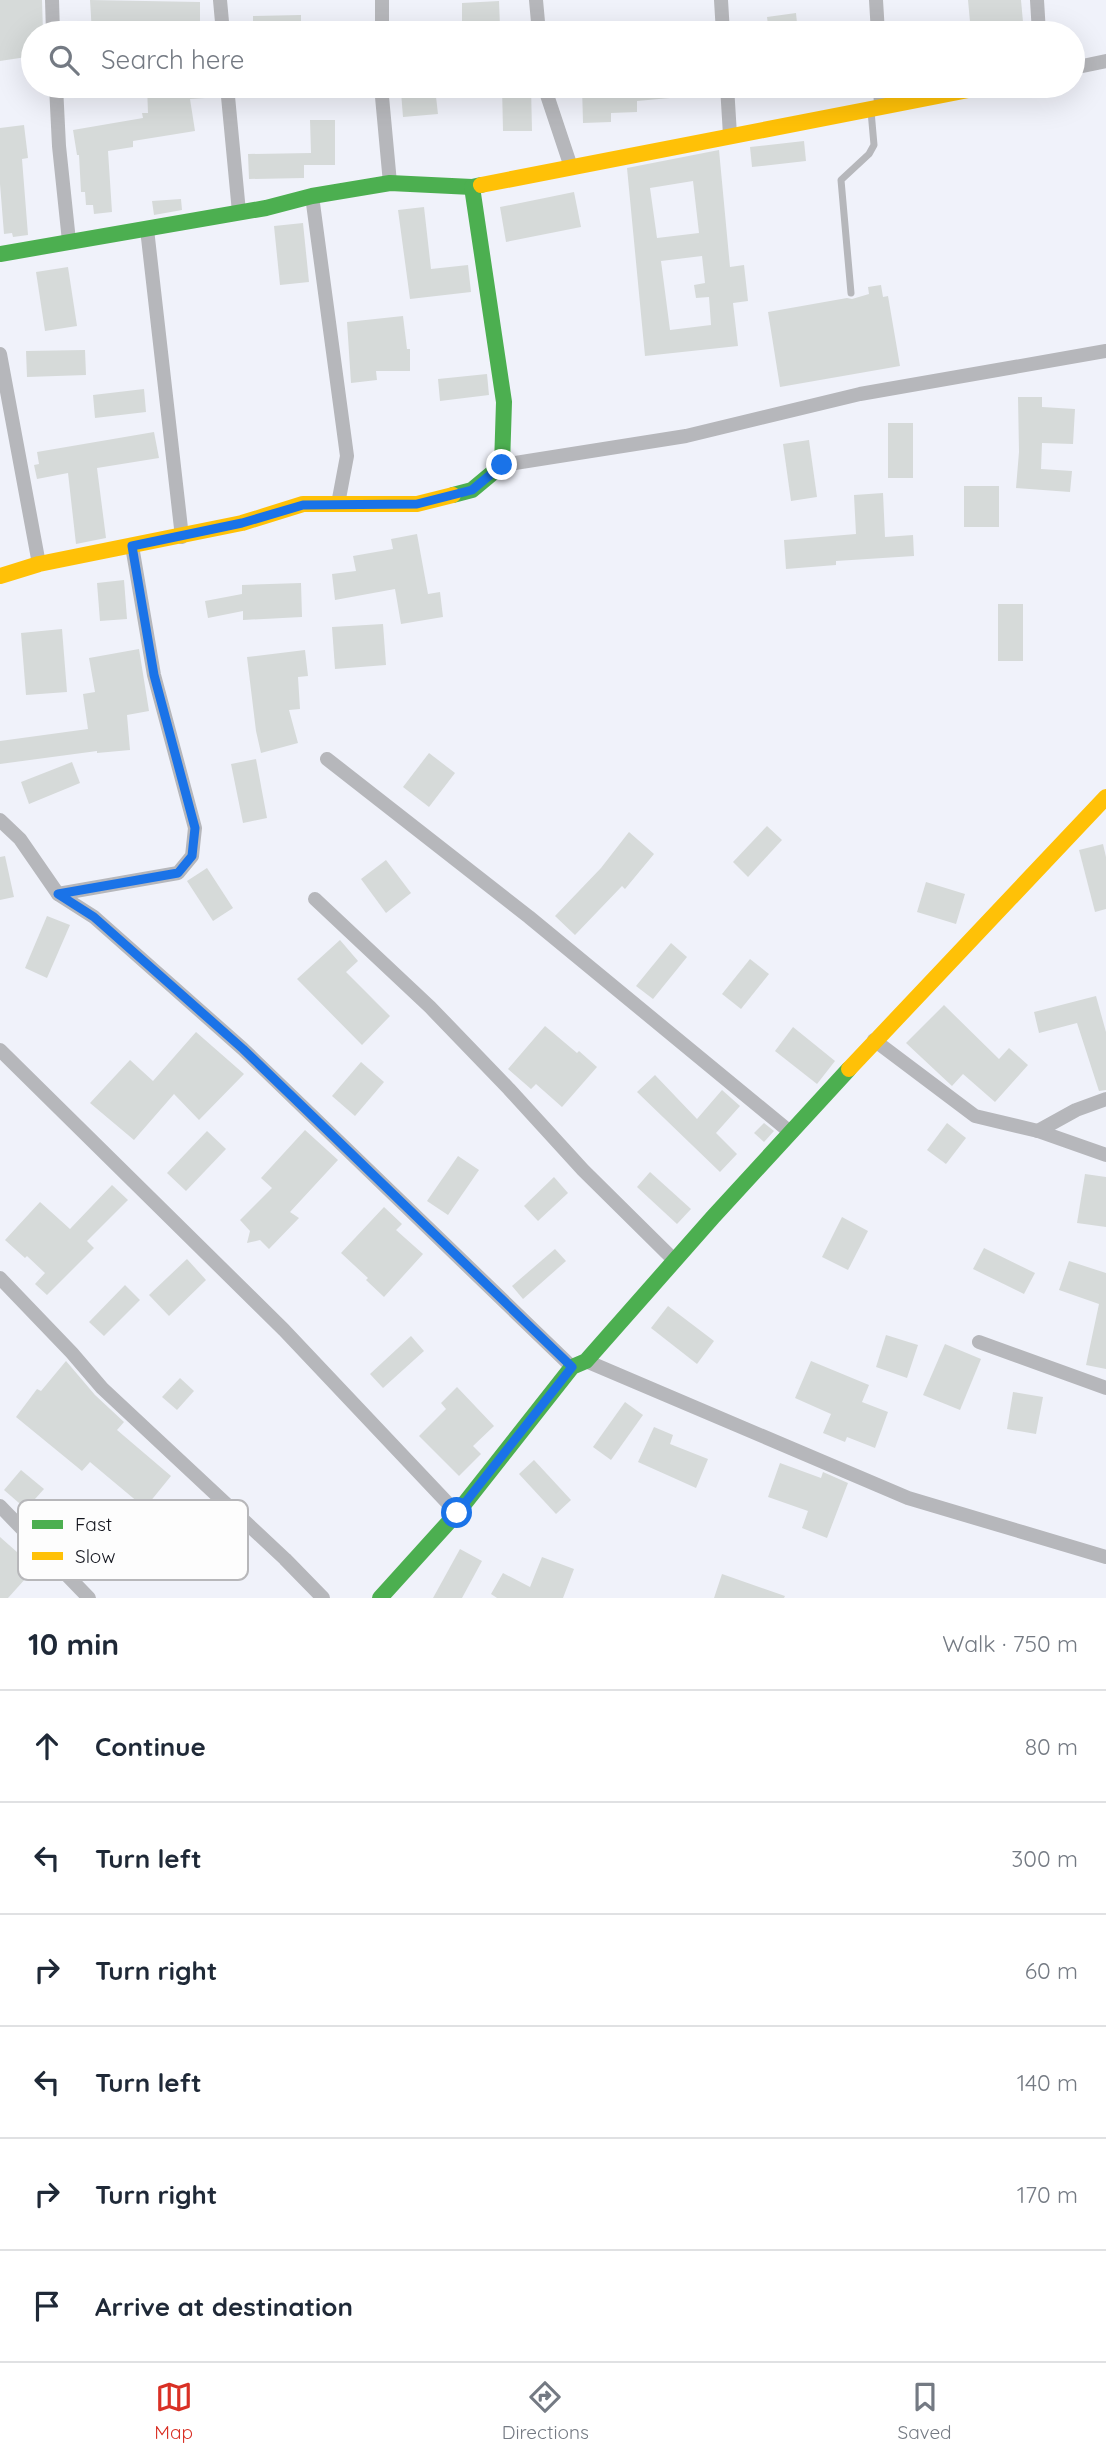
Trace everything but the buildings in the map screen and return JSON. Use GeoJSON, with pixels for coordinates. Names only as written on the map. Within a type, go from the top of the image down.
{"type":"FeatureCollection","features":[{"type":"Feature","properties":{"kind":"street"},"geometry":{"type":"LineString","coordinates":[[52,0],[53,21]]}},
{"type":"Feature","properties":{"kind":"street"},"geometry":{"type":"LineString","coordinates":[[220,0],[222,21]]}},
{"type":"Feature","properties":{"kind":"street"},"geometry":{"type":"LineString","coordinates":[[382,0],[382,21]]}},
{"type":"Feature","properties":{"kind":"street"},"geometry":{"type":"LineString","coordinates":[[536,0],[538,21]]}},
{"type":"Feature","properties":{"kind":"street"},"geometry":{"type":"LineString","coordinates":[[721,0],[722,21]]}},
{"type":"Feature","properties":{"kind":"street"},"geometry":{"type":"LineString","coordinates":[[876,0],[877,21]]}},
{"type":"Feature","properties":{"kind":"street"},"geometry":{"type":"LineString","coordinates":[[1037,0],[1038,21]]}},
{"type":"Feature","properties":{"kind":"street"},"geometry":{"type":"LineString","coordinates":[[1085,65],[1106,61]]}},
{"type":"Feature","properties":{"kind":"street"},"geometry":{"type":"LineString","coordinates":[[57,98],[69,241]]}},
{"type":"Feature","properties":{"kind":"street"},"geometry":{"type":"LineString","coordinates":[[228,98],[239,212]]}},
{"type":"Feature","properties":{"kind":"street"},"geometry":{"type":"LineString","coordinates":[[383,98],[390,183]]}},
{"type":"Feature","properties":{"kind":"street"},"geometry":{"type":"LineString","coordinates":[[548,98],[571,167]]}},
{"type":"Feature","properties":{"kind":"street"},"geometry":{"type":"LineString","coordinates":[[728,98],[730,135]]}},
{"type":"Feature","properties":{"kind":"street"},"geometry":{"type":"LineString","coordinates":[[876,108],[878,98]]}},
{"type":"Feature","properties":{"kind":"street"},"geometry":{"type":"LineString","coordinates":[[0,254],[266,208],[312,196],[390,183],[472,187],[927,98]]}},
{"type":"Feature","properties":{"kind":"street"},"geometry":{"type":"LineString","coordinates":[[472,187],[504,402],[502,465]]}},
{"type":"Feature","properties":{"kind":"street"},"geometry":{"type":"LineString","coordinates":[[312,196],[347,456],[338,504]]}},
{"type":"Feature","properties":{"kind":"street"},"geometry":{"type":"LineString","coordinates":[[147,229],[182,537]]}},
{"type":"Feature","properties":{"kind":"street"},"geometry":{"type":"LineString","coordinates":[[0,576],[39,564],[242,523],[303,505],[417,504],[472,490],[502,465],[686,436],[860,394],[1106,351]]}},
{"type":"Feature","properties":{"kind":"street"},"geometry":{"type":"LineString","coordinates":[[0,354],[39,564]]}},
{"type":"Feature","properties":{"kind":"street"},"geometry":{"type":"LineString","coordinates":[[58,894],[178,873],[192,856],[195,828],[154,675],[132,546]]}},
{"type":"Feature","properties":{"kind":"street"},"geometry":{"type":"LineString","coordinates":[[327,759],[529,917],[790,1132]]}},
{"type":"Feature","properties":{"kind":"street"},"geometry":{"type":"LineString","coordinates":[[380,1598],[457,1513],[579,1364],[673,1259],[874,1040],[1106,797]]}},
{"type":"Feature","properties":{"kind":"street"},"geometry":{"type":"LineString","coordinates":[[0,820],[20,839],[58,894],[94,917],[243,1049],[579,1364],[908,1498],[1106,1557]]}},
{"type":"Feature","properties":{"kind":"street"},"geometry":{"type":"LineString","coordinates":[[315,899],[430,1007],[583,1170],[673,1259]]}},
{"type":"Feature","properties":{"kind":"street"},"geometry":{"type":"LineString","coordinates":[[874,1040],[975,1116],[1038,1131],[1106,1155]]}},
{"type":"Feature","properties":{"kind":"street"},"geometry":{"type":"LineString","coordinates":[[0,1050],[284,1330],[457,1513]]}},
{"type":"Feature","properties":{"kind":"street"},"geometry":{"type":"LineString","coordinates":[[1038,1131],[1076,1110],[1106,1099]]}},
{"type":"Feature","properties":{"kind":"street"},"geometry":{"type":"LineString","coordinates":[[0,1278],[102,1388],[222,1500]]}},
{"type":"Feature","properties":{"kind":"street"},"geometry":{"type":"LineString","coordinates":[[979,1342],[1106,1388]]}},
{"type":"Feature","properties":{"kind":"street"},"geometry":{"type":"LineString","coordinates":[[0,1506],[18,1525]]}},
{"type":"Feature","properties":{"kind":"street"},"geometry":{"type":"LineString","coordinates":[[248,1524],[323,1598]]}},
{"type":"Feature","properties":{"kind":"street"},"geometry":{"type":"LineString","coordinates":[[72,1580],[89,1598]]}},
{"type":"Feature","properties":{"kind":"lane"},"geometry":{"type":"LineString","coordinates":[[852,293],[841,180],[869,154],[873,145],[876,108]]}},
{"type":"Feature","properties":{"kind":"traffic: fast"},"geometry":{"type":"LineString","coordinates":[[0,254],[266,208],[312,196],[390,183],[472,187],[481,185]]}},
{"type":"Feature","properties":{"kind":"traffic: fast"},"geometry":{"type":"LineString","coordinates":[[453,495],[472,490],[502,465],[504,402],[472,187]]}},
{"type":"Feature","properties":{"kind":"traffic: fast"},"geometry":{"type":"LineString","coordinates":[[380,1598],[457,1513],[572,1367],[586,1361],[849,1069]]}},
{"type":"Feature","properties":{"kind":"traffic: slow"},"geometry":{"type":"LineString","coordinates":[[481,185],[927,98]]}},
{"type":"Feature","properties":{"kind":"traffic: slow"},"geometry":{"type":"LineString","coordinates":[[0,576],[39,564],[242,523],[303,504],[417,504],[453,495]]}},
{"type":"Feature","properties":{"kind":"traffic: slow"},"geometry":{"type":"LineString","coordinates":[[849,1069],[1106,797]]}},
{"type":"Feature","properties":{"kind":"route"},"geometry":{"type":"LineString","coordinates":[[457,1513],[572,1367],[243,1049],[94,917],[58,894],[178,873],[192,856],[195,828],[154,675],[132,546],[242,523],[303,505],[417,504],[472,490],[502,465]]}}]}
